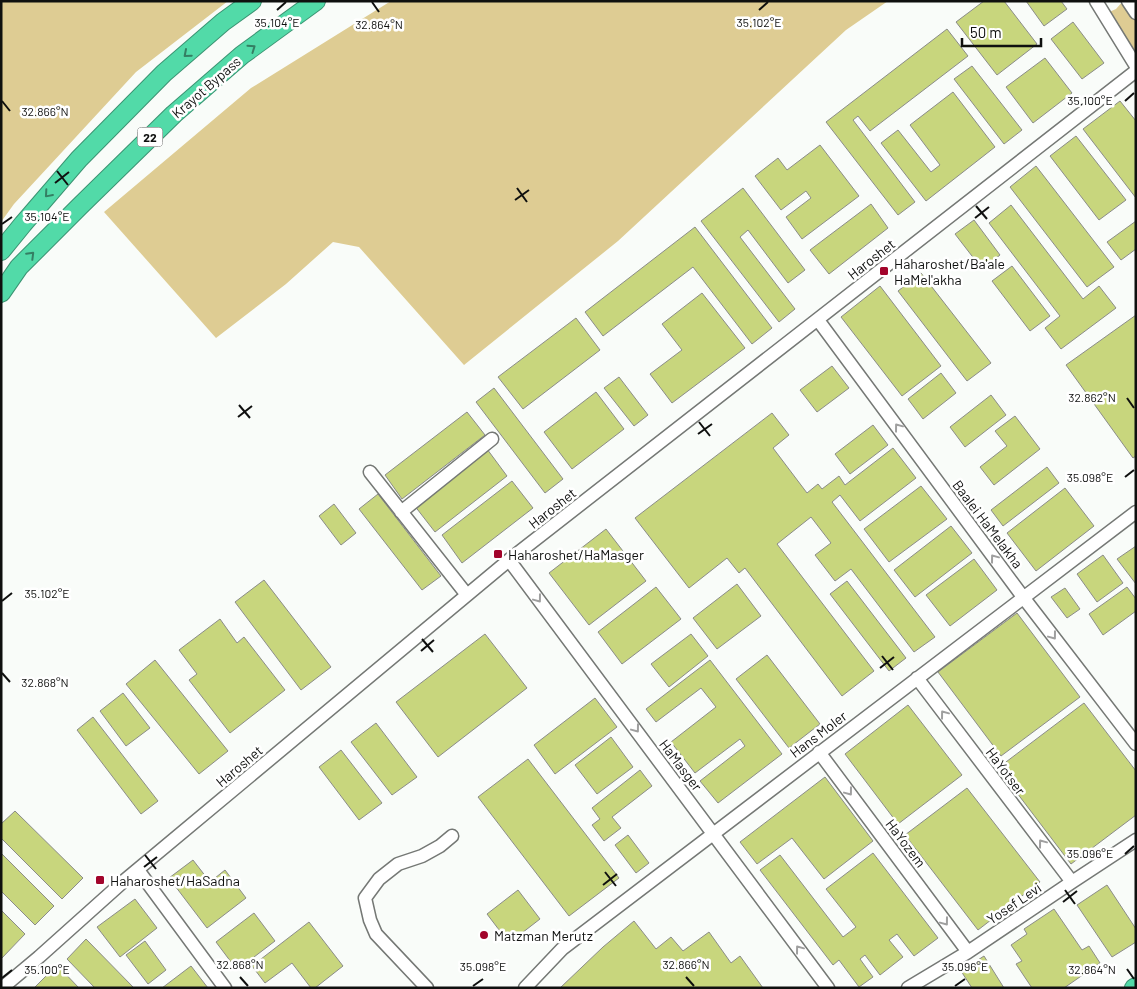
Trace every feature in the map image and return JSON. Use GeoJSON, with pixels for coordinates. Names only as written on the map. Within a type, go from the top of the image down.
{"type":"FeatureCollection","features":[{"type":"Feature","properties":{"kind":"highway","name":"22"},"geometry":{"type":"LineString","coordinates":[[1,251],[79,159],[164,73],[222,22],[252,1]]}},
{"type":"Feature","properties":{"kind":"highway","name":"Krayot Bypass"},"geometry":{"type":"LineString","coordinates":[[1,293],[20,267],[86,199],[174,114],[242,56],[316,1]]}},
{"type":"Feature","properties":{"kind":"street"},"geometry":{"type":"LineString","coordinates":[[1128,1],[1136,13]]}},
{"type":"Feature","properties":{"kind":"street"},"geometry":{"type":"LineString","coordinates":[[1097,2],[1136,66]]}},
{"type":"Feature","properties":{"kind":"street","name":"Haroshet"},"geometry":{"type":"LineString","coordinates":[[2,988],[138,870],[509,560],[1136,71]]}},
{"type":"Feature","properties":{"kind":"street","name":"Baalei HaMelakha"},"geometry":{"type":"LineString","coordinates":[[818,320],[1136,744]]}},
{"type":"Feature","properties":{"kind":"street"},"geometry":{"type":"LineString","coordinates":[[401,512],[492,439]]}},
{"type":"Feature","properties":{"kind":"street"},"geometry":{"type":"LineString","coordinates":[[370,472],[467,595]]}},
{"type":"Feature","properties":{"kind":"street","name":"Hans Moler"},"geometry":{"type":"LineString","coordinates":[[525,988],[562,949],[1136,512]]}},
{"type":"Feature","properties":{"kind":"street","name":"HaMasger"},"geometry":{"type":"LineString","coordinates":[[509,560],[828,988]]}},
{"type":"Feature","properties":{"kind":"street","name":"HaYotser"},"geometry":{"type":"LineString","coordinates":[[916,678],[1072,882]]}},
{"type":"Feature","properties":{"kind":"street","name":"HaYozem"},"geometry":{"type":"LineString","coordinates":[[820,752],[968,952]]}},
{"type":"Feature","properties":{"kind":"street"},"geometry":{"type":"LineString","coordinates":[[427,988],[376,934],[370,920],[365,898],[379,879],[398,864],[422,856],[440,846],[452,836]]}},
{"type":"Feature","properties":{"kind":"street","name":"Yosef Levi"},"geometry":{"type":"LineString","coordinates":[[908,988],[968,952],[1136,840]]}},
{"type":"Feature","properties":{"kind":"street"},"geometry":{"type":"LineString","coordinates":[[138,870],[226,988]]}},
{"type":"Feature","properties":{"kind":"shaded area"},"geometry":{"type":"Polygon","coordinates":[[[1,1],[228,1],[136,72],[14,204],[1,222],[1,1]]]}},
{"type":"Feature","properties":{"kind":"shaded area"},"geometry":{"type":"Polygon","coordinates":[[[391,1],[888,1],[846,30],[618,241],[464,365],[359,247],[333,242],[286,284],[216,338],[104,212],[251,88],[391,1]]]}},
{"type":"Feature","properties":{"kind":"shaded area"},"geometry":{"type":"Polygon","coordinates":[[[1123,1],[1136,20],[1136,59],[1107,13],[1116,9],[1123,1]]]}},
{"type":"Feature","properties":{"kind":"building"},"geometry":{"type":"Polygon","coordinates":[[[984,1],[1004,1],[1037,44],[997,75],[956,22],[984,1]]]}},
{"type":"Feature","properties":{"kind":"building"},"geometry":{"type":"Polygon","coordinates":[[[1026,1],[1061,1],[1067,9],[1044,26],[1026,1]]]}},
{"type":"Feature","properties":{"kind":"building"},"geometry":{"type":"Polygon","coordinates":[[[1073,22],[1104,63],[1082,79],[1051,39],[1073,22]]]}},
{"type":"Feature","properties":{"kind":"building"},"geometry":{"type":"Polygon","coordinates":[[[947,29],[968,56],[870,131],[858,116],[853,120],[915,202],[898,215],[826,122],[947,29]]]}},
{"type":"Feature","properties":{"kind":"building"},"geometry":{"type":"Polygon","coordinates":[[[1045,58],[1072,93],[1033,123],[1006,87],[1045,58]]]}},
{"type":"Feature","properties":{"kind":"building"},"geometry":{"type":"Polygon","coordinates":[[[972,66],[1022,130],[1004,144],[954,79],[972,66]]]}},
{"type":"Feature","properties":{"kind":"building"},"geometry":{"type":"Polygon","coordinates":[[[953,92],[995,147],[926,201],[881,143],[898,130],[931,172],[940,165],[910,125],[953,92]]]}},
{"type":"Feature","properties":{"kind":"building"},"geometry":{"type":"Polygon","coordinates":[[[1120,101],[1136,121],[1136,198],[1083,129],[1120,101]]]}},
{"type":"Feature","properties":{"kind":"building"},"geometry":{"type":"Polygon","coordinates":[[[1076,136],[1126,200],[1099,220],[1050,156],[1076,136]]]}},
{"type":"Feature","properties":{"kind":"building"},"geometry":{"type":"Polygon","coordinates":[[[820,145],[859,196],[802,239],[786,217],[811,198],[806,191],[781,210],[755,176],[778,158],[787,170],[820,145]]]}},
{"type":"Feature","properties":{"kind":"building"},"geometry":{"type":"Polygon","coordinates":[[[1036,166],[1114,267],[1087,287],[1010,187],[1036,166]]]}},
{"type":"Feature","properties":{"kind":"building"},"geometry":{"type":"Polygon","coordinates":[[[743,188],[805,270],[788,283],[748,230],[740,237],[795,309],[779,322],[701,221],[743,188]]]}},
{"type":"Feature","properties":{"kind":"building"},"geometry":{"type":"Polygon","coordinates":[[[871,204],[888,228],[829,274],[810,250],[871,204]]]}},
{"type":"Feature","properties":{"kind":"building"},"geometry":{"type":"Polygon","coordinates":[[[1011,205],[1083,299],[1099,286],[1116,308],[1061,349],[1045,328],[1060,316],[989,223],[1011,205]]]}},
{"type":"Feature","properties":{"kind":"building"},"geometry":{"type":"Polygon","coordinates":[[[974,220],[1000,255],[982,269],[955,234],[974,220]]]}},
{"type":"Feature","properties":{"kind":"building"},"geometry":{"type":"Polygon","coordinates":[[[1136,221],[1136,249],[1121,260],[1107,242],[1136,221]]]}},
{"type":"Feature","properties":{"kind":"building"},"geometry":{"type":"Polygon","coordinates":[[[695,227],[772,328],[752,344],[693,267],[603,336],[585,312],[695,227]]]}},
{"type":"Feature","properties":{"kind":"building"},"geometry":{"type":"Polygon","coordinates":[[[1012,266],[1050,316],[1030,331],[992,281],[1012,266]]]}},
{"type":"Feature","properties":{"kind":"building"},"geometry":{"type":"Polygon","coordinates":[[[921,273],[991,363],[967,381],[898,291],[921,273]]]}},
{"type":"Feature","properties":{"kind":"building"},"geometry":{"type":"Polygon","coordinates":[[[880,286],[941,366],[902,396],[841,317],[880,286]]]}},
{"type":"Feature","properties":{"kind":"building"},"geometry":{"type":"Polygon","coordinates":[[[702,293],[745,348],[672,403],[650,374],[682,350],[662,324],[702,293]]]}},
{"type":"Feature","properties":{"kind":"building"},"geometry":{"type":"Polygon","coordinates":[[[1136,315],[1136,456],[1133,458],[1066,365],[1136,315]]]}},
{"type":"Feature","properties":{"kind":"building"},"geometry":{"type":"Polygon","coordinates":[[[576,318],[600,350],[523,409],[498,377],[576,318]]]}},
{"type":"Feature","properties":{"kind":"building"},"geometry":{"type":"Polygon","coordinates":[[[832,366],[849,388],[817,412],[800,390],[832,366]]]}},
{"type":"Feature","properties":{"kind":"building"},"geometry":{"type":"Polygon","coordinates":[[[941,373],[956,393],[923,419],[908,399],[941,373]]]}},
{"type":"Feature","properties":{"kind":"building"},"geometry":{"type":"Polygon","coordinates":[[[619,377],[648,415],[634,426],[604,388],[619,377]]]}},
{"type":"Feature","properties":{"kind":"building"},"geometry":{"type":"Polygon","coordinates":[[[494,388],[563,479],[545,493],[476,402],[494,388]]]}},
{"type":"Feature","properties":{"kind":"building"},"geometry":{"type":"Polygon","coordinates":[[[596,392],[624,429],[572,469],[544,432],[596,392]]]}},
{"type":"Feature","properties":{"kind":"building"},"geometry":{"type":"Polygon","coordinates":[[[991,395],[1006,415],[965,447],[950,427],[991,395]]]}},
{"type":"Feature","properties":{"kind":"building"},"geometry":{"type":"Polygon","coordinates":[[[467,412],[485,435],[402,499],[385,475],[467,412]]]}},
{"type":"Feature","properties":{"kind":"building"},"geometry":{"type":"Polygon","coordinates":[[[772,413],[789,435],[773,448],[807,493],[818,484],[822,489],[839,476],[845,485],[893,448],[916,478],[860,521],[840,495],[832,502],[935,637],[914,652],[851,569],[835,581],[815,555],[831,543],[811,517],[777,544],[874,671],[842,696],[745,568],[739,573],[727,558],[689,588],[635,518],[772,413]]]}},
{"type":"Feature","properties":{"kind":"building"},"geometry":{"type":"Polygon","coordinates":[[[1015,416],[1040,449],[994,485],[980,467],[1007,446],[995,431],[1015,416]]]}},
{"type":"Feature","properties":{"kind":"building"},"geometry":{"type":"Polygon","coordinates":[[[873,425],[888,445],[850,474],[835,454],[873,425]]]}},
{"type":"Feature","properties":{"kind":"building"},"geometry":{"type":"Polygon","coordinates":[[[487,449],[507,476],[435,532],[414,505],[487,449]]]}},
{"type":"Feature","properties":{"kind":"building"},"geometry":{"type":"Polygon","coordinates":[[[1047,467],[1059,483],[1003,526],[991,510],[1047,467]]]}},
{"type":"Feature","properties":{"kind":"building"},"geometry":{"type":"Polygon","coordinates":[[[512,481],[533,508],[462,563],[442,535],[512,481]]]}},
{"type":"Feature","properties":{"kind":"building"},"geometry":{"type":"Polygon","coordinates":[[[921,486],[947,519],[889,562],[864,529],[921,486]]]}},
{"type":"Feature","properties":{"kind":"building"},"geometry":{"type":"Polygon","coordinates":[[[1065,488],[1094,526],[1036,571],[1007,533],[1065,488]]]}},
{"type":"Feature","properties":{"kind":"building"},"geometry":{"type":"Polygon","coordinates":[[[378,494],[441,576],[422,590],[359,509],[378,494]]]}},
{"type":"Feature","properties":{"kind":"building"},"geometry":{"type":"Polygon","coordinates":[[[334,504],[356,533],[341,545],[319,516],[334,504]]]}},
{"type":"Feature","properties":{"kind":"building"},"geometry":{"type":"Polygon","coordinates":[[[951,526],[972,553],[915,597],[894,570],[951,526]]]}},
{"type":"Feature","properties":{"kind":"building"},"geometry":{"type":"Polygon","coordinates":[[[606,529],[646,581],[589,625],[549,573],[606,529]]]}},
{"type":"Feature","properties":{"kind":"building"},"geometry":{"type":"Polygon","coordinates":[[[1136,546],[1136,584],[1117,559],[1136,546]]]}},
{"type":"Feature","properties":{"kind":"building"},"geometry":{"type":"Polygon","coordinates":[[[1103,555],[1123,583],[1097,602],[1077,574],[1103,555]]]}},
{"type":"Feature","properties":{"kind":"building"},"geometry":{"type":"Polygon","coordinates":[[[974,559],[997,590],[950,626],[926,595],[974,559]]]}},
{"type":"Feature","properties":{"kind":"building"},"geometry":{"type":"Polygon","coordinates":[[[264,580],[331,667],[301,690],[235,602],[264,580]]]}},
{"type":"Feature","properties":{"kind":"building"},"geometry":{"type":"Polygon","coordinates":[[[847,581],[906,658],[889,671],[830,594],[847,581]]]}},
{"type":"Feature","properties":{"kind":"building"},"geometry":{"type":"Polygon","coordinates":[[[737,584],[761,616],[717,649],[693,618],[737,584]]]}},
{"type":"Feature","properties":{"kind":"building"},"geometry":{"type":"Polygon","coordinates":[[[656,587],[681,619],[622,664],[598,632],[656,587]]]}},
{"type":"Feature","properties":{"kind":"building"},"geometry":{"type":"Polygon","coordinates":[[[1127,587],[1136,599],[1136,611],[1103,635],[1089,614],[1127,587]]]}},
{"type":"Feature","properties":{"kind":"building"},"geometry":{"type":"Polygon","coordinates":[[[1065,588],[1080,609],[1067,618],[1051,597],[1065,588]]]}},
{"type":"Feature","properties":{"kind":"building"},"geometry":{"type":"Polygon","coordinates":[[[1017,613],[1080,697],[1001,756],[938,672],[1017,613]]]}},
{"type":"Feature","properties":{"kind":"building"},"geometry":{"type":"Polygon","coordinates":[[[220,619],[237,643],[244,637],[285,690],[230,733],[189,680],[197,674],[179,650],[220,619]]]}},
{"type":"Feature","properties":{"kind":"building"},"geometry":{"type":"Polygon","coordinates":[[[485,634],[527,688],[438,757],[396,702],[485,634]]]}},
{"type":"Feature","properties":{"kind":"building"},"geometry":{"type":"Polygon","coordinates":[[[691,634],[708,656],[669,687],[651,664],[691,634]]]}},
{"type":"Feature","properties":{"kind":"building"},"geometry":{"type":"Polygon","coordinates":[[[767,655],[820,724],[789,748],[736,679],[767,655]]]}},
{"type":"Feature","properties":{"kind":"building"},"geometry":{"type":"Polygon","coordinates":[[[155,660],[228,751],[199,774],[126,684],[155,660]]]}},
{"type":"Feature","properties":{"kind":"building"},"geometry":{"type":"Polygon","coordinates":[[[710,660],[782,754],[718,803],[700,781],[745,746],[740,739],[695,773],[671,742],[716,707],[701,688],[656,722],[646,709],[710,660]]]}},
{"type":"Feature","properties":{"kind":"building"},"geometry":{"type":"Polygon","coordinates":[[[123,693],[150,728],[126,746],[100,711],[123,693]]]}},
{"type":"Feature","properties":{"kind":"building"},"geometry":{"type":"Polygon","coordinates":[[[595,698],[617,727],[555,774],[534,745],[595,698]]]}},
{"type":"Feature","properties":{"kind":"building"},"geometry":{"type":"Polygon","coordinates":[[[1084,703],[1136,771],[1136,815],[1071,864],[998,768],[1084,703]]]}},
{"type":"Feature","properties":{"kind":"building"},"geometry":{"type":"Polygon","coordinates":[[[908,705],[962,775],[898,824],[845,754],[908,705]]]}},
{"type":"Feature","properties":{"kind":"building"},"geometry":{"type":"Polygon","coordinates":[[[93,717],[158,801],[141,814],[77,730],[93,717]]]}},
{"type":"Feature","properties":{"kind":"building"},"geometry":{"type":"Polygon","coordinates":[[[376,723],[417,777],[392,795],[351,742],[376,723]]]}},
{"type":"Feature","properties":{"kind":"building"},"geometry":{"type":"Polygon","coordinates":[[[611,737],[633,767],[597,794],[575,765],[611,737]]]}},
{"type":"Feature","properties":{"kind":"building"},"geometry":{"type":"Polygon","coordinates":[[[341,750],[382,803],[359,820],[319,767],[341,750]]]}},
{"type":"Feature","properties":{"kind":"building"},"geometry":{"type":"Polygon","coordinates":[[[528,759],[619,878],[569,916],[478,797],[528,759]]]}},
{"type":"Feature","properties":{"kind":"building"},"geometry":{"type":"Polygon","coordinates":[[[640,770],[652,786],[612,817],[621,828],[604,841],[592,825],[600,819],[592,808],[640,770]]]}},
{"type":"Feature","properties":{"kind":"building"},"geometry":{"type":"Polygon","coordinates":[[[825,777],[873,841],[824,879],[792,838],[757,864],[740,842],[825,777]]]}},
{"type":"Feature","properties":{"kind":"building"},"geometry":{"type":"Polygon","coordinates":[[[967,788],[1040,882],[978,930],[905,835],[967,788]]]}},
{"type":"Feature","properties":{"kind":"building"},"geometry":{"type":"Polygon","coordinates":[[[15,811],[83,878],[62,899],[1,838],[1,824],[15,811]]]}},
{"type":"Feature","properties":{"kind":"building"},"geometry":{"type":"Polygon","coordinates":[[[628,835],[649,863],[636,873],[615,845],[628,835]]]}},
{"type":"Feature","properties":{"kind":"building"},"geometry":{"type":"Polygon","coordinates":[[[1,853],[54,906],[35,925],[1,891],[1,853]]]}},
{"type":"Feature","properties":{"kind":"building"},"geometry":{"type":"Polygon","coordinates":[[[873,853],[938,938],[914,956],[897,934],[889,940],[903,957],[880,975],[865,955],[860,959],[873,977],[859,987],[839,960],[833,965],[760,870],[780,855],[843,937],[856,927],[826,889],[873,853]]]}},
{"type":"Feature","properties":{"kind":"building"},"geometry":{"type":"Polygon","coordinates":[[[193,860],[210,882],[225,870],[246,898],[207,928],[169,878],[193,860]]]}},
{"type":"Feature","properties":{"kind":"building"},"geometry":{"type":"Polygon","coordinates":[[[1107,885],[1136,929],[1136,942],[1112,957],[1077,905],[1107,885]]]}},
{"type":"Feature","properties":{"kind":"building"},"geometry":{"type":"Polygon","coordinates":[[[518,890],[540,919],[509,943],[487,914],[518,890]]]}},
{"type":"Feature","properties":{"kind":"building"},"geometry":{"type":"Polygon","coordinates":[[[135,899],[157,928],[120,957],[97,927],[135,899]]]}},
{"type":"Feature","properties":{"kind":"building"},"geometry":{"type":"Polygon","coordinates":[[[1054,909],[1082,950],[1089,946],[1100,963],[1064,988],[1032,988],[1016,964],[1022,961],[1011,945],[1027,934],[1024,929],[1054,909]]]}},
{"type":"Feature","properties":{"kind":"building"},"geometry":{"type":"Polygon","coordinates":[[[1,910],[25,934],[1,959],[1,910]]]}},
{"type":"Feature","properties":{"kind":"building"},"geometry":{"type":"Polygon","coordinates":[[[254,913],[275,941],[237,970],[216,942],[254,913]]]}},
{"type":"Feature","properties":{"kind":"building"},"geometry":{"type":"Polygon","coordinates":[[[634,921],[656,949],[671,937],[683,951],[709,932],[731,963],[740,956],[763,988],[560,988],[603,947],[634,921]]]}},
{"type":"Feature","properties":{"kind":"building"},"geometry":{"type":"Polygon","coordinates":[[[309,922],[343,966],[315,988],[311,988],[292,963],[265,983],[252,966],[309,922]]]}},
{"type":"Feature","properties":{"kind":"building"},"geometry":{"type":"Polygon","coordinates":[[[86,939],[134,988],[95,988],[67,959],[86,939]]]}},
{"type":"Feature","properties":{"kind":"building"},"geometry":{"type":"Polygon","coordinates":[[[145,941],[166,970],[148,984],[126,955],[145,941]]]}},
{"type":"Feature","properties":{"kind":"building"},"geometry":{"type":"Polygon","coordinates":[[[984,956],[1004,988],[972,988],[961,971],[984,956]]]}},
{"type":"Feature","properties":{"kind":"building"},"geometry":{"type":"Polygon","coordinates":[[[57,965],[79,988],[34,988],[57,965]]]}},
{"type":"Feature","properties":{"kind":"building"},"geometry":{"type":"Polygon","coordinates":[[[191,966],[208,988],[162,988],[191,966]]]}},
{"type":"Feature","properties":{"kind":"place","name":"Haharoshet/Ba'ale HaMel'akha"},"geometry":{"type":"Point","coordinates":[884,271]}},
{"type":"Feature","properties":{"kind":"place","name":"Haharoshet/HaMasger"},"geometry":{"type":"Point","coordinates":[498,554]}},
{"type":"Feature","properties":{"kind":"place","name":"Haharoshet/HaSadna"},"geometry":{"type":"Point","coordinates":[100,880]}},
{"type":"Feature","properties":{"kind":"place","name":"Matzman Merutz"},"geometry":{"type":"Point","coordinates":[484,935]}}]}
